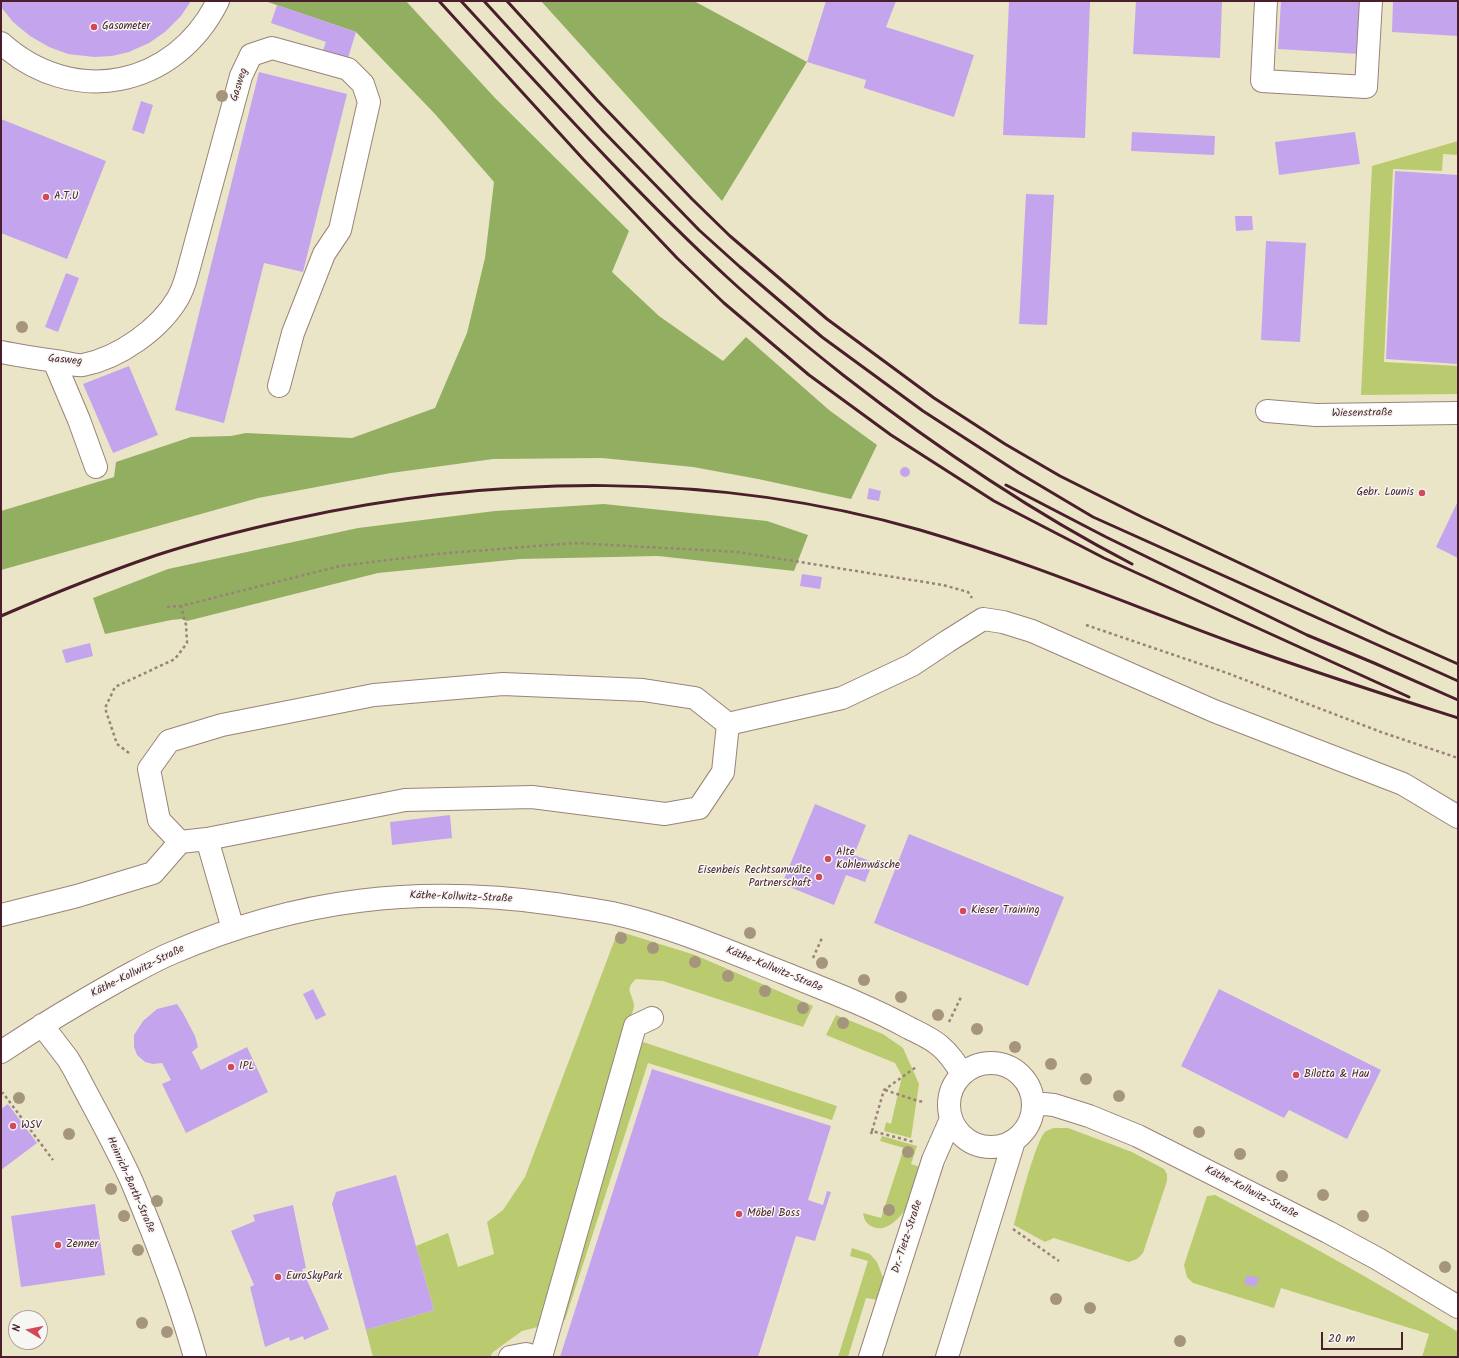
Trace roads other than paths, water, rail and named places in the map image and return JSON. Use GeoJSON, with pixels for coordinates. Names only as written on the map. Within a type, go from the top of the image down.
{"type":"FeatureCollection","features":[{"type":"Feature","properties":{"kind":"street"},"geometry":{"type":"LineString","coordinates":[[1,43],[15,56],[33,66],[62,78],[95,82],[116,80],[136,75],[161,64],[181,51],[199,32],[218,1]]}},
{"type":"Feature","properties":{"kind":"street"},"geometry":{"type":"LineString","coordinates":[[1266,1],[1262,81],[1366,88],[1371,1]]}},
{"type":"Feature","properties":{"kind":"street","name":"Gasweg"},"geometry":{"type":"LineString","coordinates":[[1,352],[82,365],[111,355],[133,343],[150,330],[168,312],[179,296],[187,275],[241,76],[251,55],[272,48],[348,69],[363,84],[369,102],[340,230],[324,254],[293,333],[279,386]]}},
{"type":"Feature","properties":{"kind":"street"},"geometry":{"type":"LineString","coordinates":[[54,361],[79,420],[96,467]]}},
{"type":"Feature","properties":{"kind":"street","name":"Wiesenstraße"},"geometry":{"type":"LineString","coordinates":[[1267,411],[1316,415],[1458,413]]}},
{"type":"Feature","properties":{"kind":"street"},"geometry":{"type":"LineString","coordinates":[[728,724],[842,698],[912,665],[983,619],[1003,622],[1032,632],[1214,710],[1403,784],[1458,817]]}},
{"type":"Feature","properties":{"kind":"street"},"geometry":{"type":"LineString","coordinates":[[180,842],[159,820],[149,769],[169,741],[222,725],[374,695],[503,684],[642,690],[695,698],[728,724]]}},
{"type":"Feature","properties":{"kind":"street"},"geometry":{"type":"LineString","coordinates":[[1,915],[77,896],[153,873],[180,842],[207,839],[405,800],[532,797],[665,814],[700,808],[723,772],[728,724]]}},
{"type":"Feature","properties":{"kind":"street"},"geometry":{"type":"LineString","coordinates":[[207,839],[233,929]]}},
{"type":"Feature","properties":{"kind":"street","name":"Käthe-Kollwitz-Straße"},"geometry":{"type":"LineString","coordinates":[[1,1052],[87,998],[171,953],[233,929],[295,911],[351,901],[407,896],[450,895],[499,897],[611,913],[699,939],[888,1016],[938,1044],[949,1054],[962,1074]]}},
{"type":"Feature","properties":{"kind":"street"},"geometry":{"type":"LineString","coordinates":[[541,1357],[635,1026],[652,1018]]}},
{"type":"Feature","properties":{"kind":"street","name":"Heinrich-Barth-Straße"},"geometry":{"type":"LineString","coordinates":[[42,1025],[68,1059],[75,1071],[132,1182],[176,1293],[195,1357]]}},
{"type":"Feature","properties":{"kind":"street"},"geometry":{"type":"LineString","coordinates":[[985,1063],[1003,1064],[1018,1072],[1029,1086],[1034,1103],[1032,1118],[1024,1133],[1014,1141],[1000,1147],[986,1147],[971,1142],[959,1134],[951,1119],[949,1103],[953,1087],[962,1074],[973,1067],[985,1063]]}},
{"type":"Feature","properties":{"kind":"street","name":"Käthe-Kollwitz-Straße"},"geometry":{"type":"LineString","coordinates":[[1034,1103],[1054,1105],[1089,1116],[1138,1136],[1378,1259],[1458,1307]]}},
{"type":"Feature","properties":{"kind":"street","name":"Dr.-Tietz-Straße"},"geometry":{"type":"LineString","coordinates":[[870,1357],[932,1160],[951,1119]]}},
{"type":"Feature","properties":{"kind":"street"},"geometry":{"type":"LineString","coordinates":[[947,1357],[1014,1141]]}},
{"type":"Feature","properties":{"kind":"street"},"geometry":{"type":"LineString","coordinates":[[510,1357],[526,1354],[535,1357]]}},
{"type":"Feature","properties":{"kind":"railway"},"geometry":{"type":"LineString","coordinates":[[439,1],[583,159],[677,258],[724,303],[809,375],[891,435],[994,501],[1104,558],[1409,697]]}},
{"type":"Feature","properties":{"kind":"railway"},"geometry":{"type":"LineString","coordinates":[[461,1],[625,177],[693,245],[785,328],[877,401],[983,476],[1094,544],[1132,564]]}},
{"type":"Feature","properties":{"kind":"railway"},"geometry":{"type":"LineString","coordinates":[[484,1],[603,131],[699,230],[822,337],[923,411],[1019,473],[1093,517],[1458,681]]}},
{"type":"Feature","properties":{"kind":"railway"},"geometry":{"type":"LineString","coordinates":[[507,1],[597,100],[692,199],[730,236],[827,319],[934,398],[1005,444],[1060,476],[1142,517],[1388,633],[1458,664]]}},
{"type":"Feature","properties":{"kind":"railway"},"geometry":{"type":"LineString","coordinates":[[1006,485],[1106,537],[1307,635],[1458,700]]}},
{"type":"Feature","properties":{"kind":"railway"},"geometry":{"type":"LineString","coordinates":[[1,616],[98,576],[173,550],[222,536],[289,520],[367,505],[446,494],[526,487],[605,486],[685,489],[764,497],[843,511],[920,530],[1042,570],[1269,656],[1458,718]]}},
{"type":"Feature","properties":{"kind":"place","name":"Gasometer"},"geometry":{"type":"Point","coordinates":[94,27]}},
{"type":"Feature","properties":{"kind":"place","name":"A.T.U"},"geometry":{"type":"Point","coordinates":[46,197]}},
{"type":"Feature","properties":{"kind":"place","name":"Gebr. Lounis"},"geometry":{"type":"Point","coordinates":[1422,493]}},
{"type":"Feature","properties":{"kind":"place","name":"Alte Kohlenwäsche"},"geometry":{"type":"Point","coordinates":[828,859]}},
{"type":"Feature","properties":{"kind":"place","name":"Eisenbeis Rechtsanwälte Partnerschaft"},"geometry":{"type":"Point","coordinates":[819,877]}},
{"type":"Feature","properties":{"kind":"place","name":"Kieser Training"},"geometry":{"type":"Point","coordinates":[963,911]}},
{"type":"Feature","properties":{"kind":"place","name":"IPL"},"geometry":{"type":"Point","coordinates":[231,1067]}},
{"type":"Feature","properties":{"kind":"place","name":"Bilotta & Hau"},"geometry":{"type":"Point","coordinates":[1296,1075]}},
{"type":"Feature","properties":{"kind":"place","name":"WSV"},"geometry":{"type":"Point","coordinates":[13,1126]}},
{"type":"Feature","properties":{"kind":"place","name":"Möbel Boss"},"geometry":{"type":"Point","coordinates":[739,1214]}},
{"type":"Feature","properties":{"kind":"place","name":"Zenner"},"geometry":{"type":"Point","coordinates":[58,1245]}},
{"type":"Feature","properties":{"kind":"place","name":"EuroSkyPark"},"geometry":{"type":"Point","coordinates":[278,1277]}}]}
